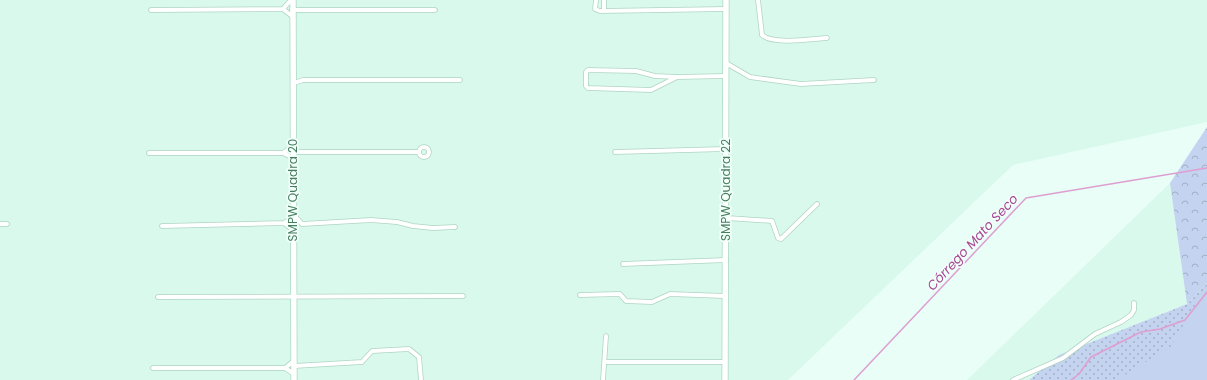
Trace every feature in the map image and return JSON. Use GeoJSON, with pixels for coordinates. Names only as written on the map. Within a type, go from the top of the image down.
{"type":"FeatureCollection","features":[{"type":"Feature","properties":{"kind":"street"},"geometry":{"type":"LineString","coordinates":[[283,9],[292,0]]}},
{"type":"Feature","properties":{"kind":"street","name":"SMPW Quadra 20"},"geometry":{"type":"LineString","coordinates":[[292,0],[294,74],[294,377]]}},
{"type":"Feature","properties":{"kind":"street","name":"SMPW Quadra 22"},"geometry":{"type":"LineString","coordinates":[[725,380],[726,0]]}},
{"type":"Feature","properties":{"kind":"street"},"geometry":{"type":"LineString","coordinates":[[758,0],[762,35],[765,37],[782,40],[826,38]]}},
{"type":"Feature","properties":{"kind":"street"},"geometry":{"type":"LineString","coordinates":[[604,10],[604,1],[596,2],[597,11],[693,11],[725,9]]}},
{"type":"Feature","properties":{"kind":"street"},"geometry":{"type":"LineString","coordinates":[[151,10],[283,9],[292,13],[435,10]]}},
{"type":"Feature","properties":{"kind":"street"},"geometry":{"type":"LineString","coordinates":[[726,63],[750,78],[801,84],[874,80]]}},
{"type":"Feature","properties":{"kind":"street"},"geometry":{"type":"LineString","coordinates":[[677,77],[651,90],[588,88],[586,86],[586,72],[588,70],[636,72],[656,76],[677,77],[725,76]]}},
{"type":"Feature","properties":{"kind":"street"},"geometry":{"type":"LineString","coordinates":[[294,74],[302,80]]}},
{"type":"Feature","properties":{"kind":"street"},"geometry":{"type":"LineString","coordinates":[[294,83],[302,80],[460,80]]}},
{"type":"Feature","properties":{"kind":"street"},"geometry":{"type":"LineString","coordinates":[[149,154],[283,153],[293,149],[418,152]]}},
{"type":"Feature","properties":{"kind":"street"},"geometry":{"type":"LineString","coordinates":[[615,152],[726,149]]}},
{"type":"Feature","properties":{"kind":"street"},"geometry":{"type":"LineString","coordinates":[[283,153],[293,158]]}},
{"type":"Feature","properties":{"kind":"street"},"geometry":{"type":"LineString","coordinates":[[726,218],[772,220],[778,238],[782,239],[817,204]]}},
{"type":"Feature","properties":{"kind":"street"},"geometry":{"type":"LineString","coordinates":[[162,226],[284,224],[294,216],[302,224]]}},
{"type":"Feature","properties":{"kind":"street"},"geometry":{"type":"LineString","coordinates":[[284,224],[293,231],[302,224],[371,220],[397,222],[413,226],[433,228],[455,227]]}},
{"type":"Feature","properties":{"kind":"street"},"geometry":{"type":"LineString","coordinates":[[0,224],[7,224]]}},
{"type":"Feature","properties":{"kind":"street"},"geometry":{"type":"LineString","coordinates":[[623,264],[726,260]]}},
{"type":"Feature","properties":{"kind":"street"},"geometry":{"type":"LineString","coordinates":[[580,295],[620,294],[626,301],[652,302],[670,294],[725,296]]}},
{"type":"Feature","properties":{"kind":"street"},"geometry":{"type":"LineString","coordinates":[[158,297],[463,296]]}},
{"type":"Feature","properties":{"kind":"street"},"geometry":{"type":"LineString","coordinates":[[1013,380],[1063,358],[1095,334],[1122,322],[1131,315],[1134,310],[1134,303]]}},
{"type":"Feature","properties":{"kind":"street"},"geometry":{"type":"LineString","coordinates":[[603,380],[606,336]]}},
{"type":"Feature","properties":{"kind":"street"},"geometry":{"type":"LineString","coordinates":[[153,368],[285,368],[294,364],[362,362],[372,351],[409,349],[419,357],[421,380]]}},
{"type":"Feature","properties":{"kind":"street"},"geometry":{"type":"LineString","coordinates":[[605,362],[725,362]]}},
{"type":"Feature","properties":{"kind":"street"},"geometry":{"type":"LineString","coordinates":[[285,368],[294,377]]}},
{"type":"Feature","properties":{"kind":"shaded area"},"geometry":{"type":"Polygon","coordinates":[[[0,0],[1207,0],[1207,122],[1013,165],[788,380],[0,380],[0,0]]]}},
{"type":"Feature","properties":{"kind":"shaded area"},"geometry":{"type":"Polygon","coordinates":[[[1170,183],[1187,304],[1059,355],[1029,380],[967,380],[1170,183]]]}},
{"type":"Feature","properties":{"kind":"green space"},"geometry":{"type":"Polygon","coordinates":[[[1207,127],[1207,283],[1187,304],[1170,183],[1207,127]]]}},
{"type":"Feature","properties":{"kind":"green space"},"geometry":{"type":"Polygon","coordinates":[[[1207,283],[1207,380],[1029,380],[1059,355],[1187,304],[1207,283]]]}},
{"type":"Feature","properties":{"kind":"green space"},"geometry":{"type":"Polygon","coordinates":[[[1207,285],[1207,380],[1117,380],[1171,346],[1207,285]]]}},
{"type":"Feature","properties":{"kind":"waterway","name":"Córrego Mato Seco"},"geometry":{"type":"LineString","coordinates":[[854,380],[1026,198],[1207,168]]}},
{"type":"Feature","properties":{"kind":"waterway"},"geometry":{"type":"LineString","coordinates":[[1071,380],[1079,374],[1091,357],[1141,332],[1160,329],[1185,320],[1207,292]]}}]}
